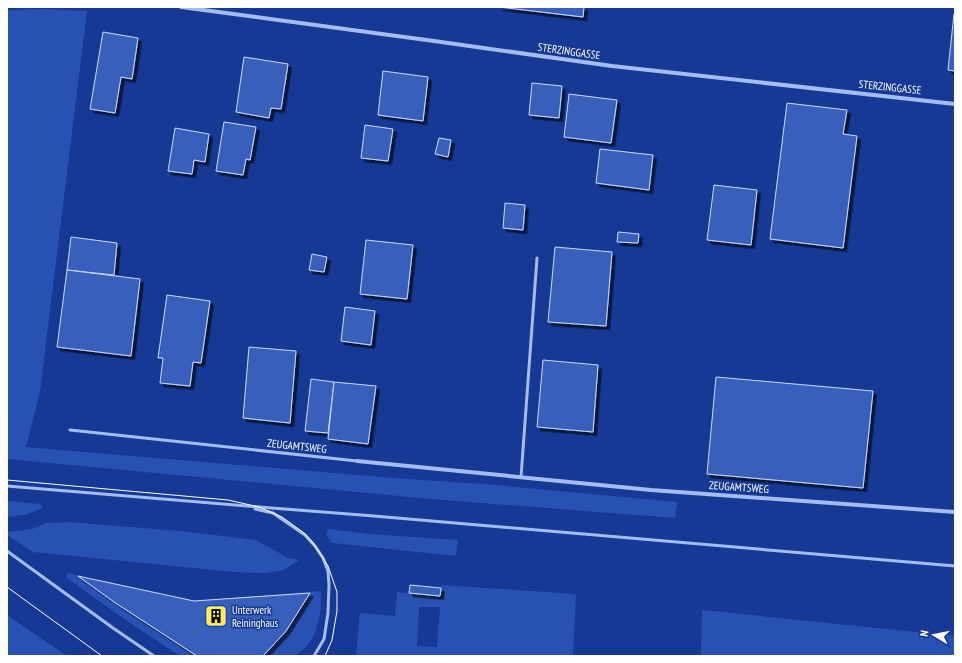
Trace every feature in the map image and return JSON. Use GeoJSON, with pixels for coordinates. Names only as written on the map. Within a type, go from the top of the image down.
{"type":"FeatureCollection","features":[{"type":"Feature","properties":{"kind":"street","name":"STERZINGGASSE"},"geometry":{"type":"LineString","coordinates":[[181,7],[612,66],[955,104]]}},
{"type":"Feature","properties":{"kind":"street","name":"ZEUGAMTSWEG"},"geometry":{"type":"LineString","coordinates":[[356,461],[651,490],[955,512]]}},
{"type":"Feature","properties":{"kind":"lane"},"geometry":{"type":"LineString","coordinates":[[521,477],[537,258]]}},
{"type":"Feature","properties":{"kind":"lane","name":"ZEUGAMTSWEG"},"geometry":{"type":"LineString","coordinates":[[70,430],[356,461]]}},
{"type":"Feature","properties":{"kind":"lane"},"geometry":{"type":"LineString","coordinates":[[7,486],[955,566]]}},
{"type":"Feature","properties":{"kind":"lane"},"geometry":{"type":"LineString","coordinates":[[234,505],[274,513],[305,535],[323,558],[328,571],[328,613],[324,639],[314,656]]}},
{"type":"Feature","properties":{"kind":"lane"},"geometry":{"type":"LineString","coordinates":[[7,551],[154,656]]}},
{"type":"Feature","properties":{"kind":"shaded area"},"geometry":{"type":"Polygon","coordinates":[[[47,9],[87,11],[40,392],[26,447],[393,478],[496,485],[677,502],[675,518],[430,499],[7,459],[7,10],[47,9]]]}},
{"type":"Feature","properties":{"kind":"shaded area"},"geometry":{"type":"Polygon","coordinates":[[[7,501],[40,504],[43,508],[25,515],[7,517],[7,501]]]}},
{"type":"Feature","properties":{"kind":"shaded area"},"geometry":{"type":"Polygon","coordinates":[[[70,522],[180,531],[256,540],[288,558],[299,560],[284,570],[266,573],[234,572],[33,552],[7,535],[7,532],[32,529],[47,523],[70,522]]]}},
{"type":"Feature","properties":{"kind":"shaded area"},"geometry":{"type":"Polygon","coordinates":[[[328,529],[369,534],[458,540],[456,556],[332,543],[326,535],[328,529]]]}},
{"type":"Feature","properties":{"kind":"shaded area","name":"Unterwerk Reininghaus"},"geometry":{"type":"Polygon","coordinates":[[[67,573],[194,601],[321,591],[319,620],[314,634],[307,646],[295,656],[180,656],[127,621],[67,578],[67,573]]]}},
{"type":"Feature","properties":{"kind":"shaded area"},"geometry":{"type":"Polygon","coordinates":[[[441,585],[576,594],[573,656],[356,656],[360,613],[395,616],[397,592],[440,596],[441,585]],[[419,607],[417,646],[437,647],[440,607],[419,607]]]}},
{"type":"Feature","properties":{"kind":"shaded area"},"geometry":{"type":"Polygon","coordinates":[[[702,610],[955,636],[955,656],[701,656],[702,610]]]}},
{"type":"Feature","properties":{"kind":"shaded area"},"geometry":{"type":"Polygon","coordinates":[[[7,615],[67,656],[7,656],[7,615]]]}},
{"type":"Feature","properties":{"kind":"building"},"geometry":{"type":"Polygon","coordinates":[[[499,7],[584,7],[583,17],[499,7]]]}},
{"type":"Feature","properties":{"kind":"building"},"geometry":{"type":"Polygon","coordinates":[[[955,14],[955,71],[948,70],[955,14]]]}},
{"type":"Feature","properties":{"kind":"building"},"geometry":{"type":"Polygon","coordinates":[[[103,32],[138,38],[132,79],[121,77],[115,113],[90,109],[103,32]]]}},
{"type":"Feature","properties":{"kind":"building"},"geometry":{"type":"Polygon","coordinates":[[[244,57],[288,64],[281,109],[271,108],[269,118],[236,112],[244,57]]]}},
{"type":"Feature","properties":{"kind":"building"},"geometry":{"type":"Polygon","coordinates":[[[383,71],[428,77],[423,121],[378,115],[383,71]]]}},
{"type":"Feature","properties":{"kind":"building"},"geometry":{"type":"Polygon","coordinates":[[[532,83],[562,86],[559,118],[529,115],[532,83]]]}},
{"type":"Feature","properties":{"kind":"building"},"geometry":{"type":"Polygon","coordinates":[[[569,94],[617,100],[611,143],[564,137],[569,94]]]}},
{"type":"Feature","properties":{"kind":"building"},"geometry":{"type":"Polygon","coordinates":[[[787,103],[847,110],[843,134],[857,136],[843,248],[770,239],[787,103]]]}},
{"type":"Feature","properties":{"kind":"building"},"geometry":{"type":"Polygon","coordinates":[[[224,122],[256,127],[250,160],[246,159],[243,175],[216,171],[224,122]]]}},
{"type":"Feature","properties":{"kind":"building"},"geometry":{"type":"Polygon","coordinates":[[[365,125],[393,129],[388,161],[361,158],[365,125]]]}},
{"type":"Feature","properties":{"kind":"building"},"geometry":{"type":"Polygon","coordinates":[[[175,128],[209,134],[205,162],[194,160],[192,174],[168,171],[175,128]]]}},
{"type":"Feature","properties":{"kind":"building"},"geometry":{"type":"Polygon","coordinates":[[[439,138],[451,140],[448,157],[435,154],[439,138]]]}},
{"type":"Feature","properties":{"kind":"building"},"geometry":{"type":"Polygon","coordinates":[[[600,149],[653,155],[649,190],[596,183],[600,149]]]}},
{"type":"Feature","properties":{"kind":"building"},"geometry":{"type":"Polygon","coordinates":[[[714,185],[757,190],[751,245],[707,240],[714,185]]]}},
{"type":"Feature","properties":{"kind":"building"},"geometry":{"type":"Polygon","coordinates":[[[505,203],[525,205],[523,230],[503,228],[505,203]]]}},
{"type":"Feature","properties":{"kind":"building"},"geometry":{"type":"Polygon","coordinates":[[[618,232],[639,234],[638,243],[617,242],[618,232]]]}},
{"type":"Feature","properties":{"kind":"building"},"geometry":{"type":"Polygon","coordinates":[[[71,237],[117,243],[114,275],[67,270],[71,237]]]}},
{"type":"Feature","properties":{"kind":"building"},"geometry":{"type":"Polygon","coordinates":[[[366,240],[413,245],[407,299],[360,294],[366,240]]]}},
{"type":"Feature","properties":{"kind":"building"},"geometry":{"type":"Polygon","coordinates":[[[555,247],[612,252],[606,326],[548,322],[555,247]]]}},
{"type":"Feature","properties":{"kind":"building"},"geometry":{"type":"Polygon","coordinates":[[[312,254],[327,257],[324,272],[309,270],[312,254]]]}},
{"type":"Feature","properties":{"kind":"building"},"geometry":{"type":"Polygon","coordinates":[[[67,270],[140,279],[131,356],[57,347],[67,270]]]}},
{"type":"Feature","properties":{"kind":"building"},"geometry":{"type":"Polygon","coordinates":[[[167,295],[210,301],[201,363],[193,362],[190,386],[160,383],[163,358],[158,358],[167,295]]]}},
{"type":"Feature","properties":{"kind":"building"},"geometry":{"type":"Polygon","coordinates":[[[345,307],[375,311],[371,345],[341,341],[345,307]]]}},
{"type":"Feature","properties":{"kind":"building"},"geometry":{"type":"Polygon","coordinates":[[[249,347],[296,351],[290,423],[243,418],[249,347]]]}},
{"type":"Feature","properties":{"kind":"building"},"geometry":{"type":"Polygon","coordinates":[[[543,360],[598,365],[593,432],[537,427],[543,360]]]}},
{"type":"Feature","properties":{"kind":"building"},"geometry":{"type":"Polygon","coordinates":[[[716,377],[873,391],[863,488],[707,474],[716,377]]]}},
{"type":"Feature","properties":{"kind":"building"},"geometry":{"type":"Polygon","coordinates":[[[311,379],[334,382],[328,433],[305,431],[311,379]]]}},
{"type":"Feature","properties":{"kind":"building"},"geometry":{"type":"Polygon","coordinates":[[[334,382],[376,386],[368,444],[328,439],[334,382]]]}},
{"type":"Feature","properties":{"kind":"building","name":"Unterwerk Reininghaus"},"geometry":{"type":"Polygon","coordinates":[[[78,576],[194,601],[310,593],[286,631],[263,656],[197,656],[114,602],[78,576]]]}},
{"type":"Feature","properties":{"kind":"building"},"geometry":{"type":"Polygon","coordinates":[[[410,585],[441,588],[440,596],[409,593],[410,585]]]}},
{"type":"Feature","properties":{"kind":"tram line"},"geometry":{"type":"LineString","coordinates":[[7,480],[228,500],[259,507],[282,517],[304,533],[313,543],[328,566],[337,592],[337,611],[332,640],[325,656]]}},
{"type":"Feature","properties":{"kind":"tram line"},"geometry":{"type":"LineString","coordinates":[[7,587],[102,656]]}},
{"type":"Feature","properties":{"kind":"place","name":"Unterwerk Reininghaus"},"geometry":{"type":"Point","coordinates":[216,616]}}]}
